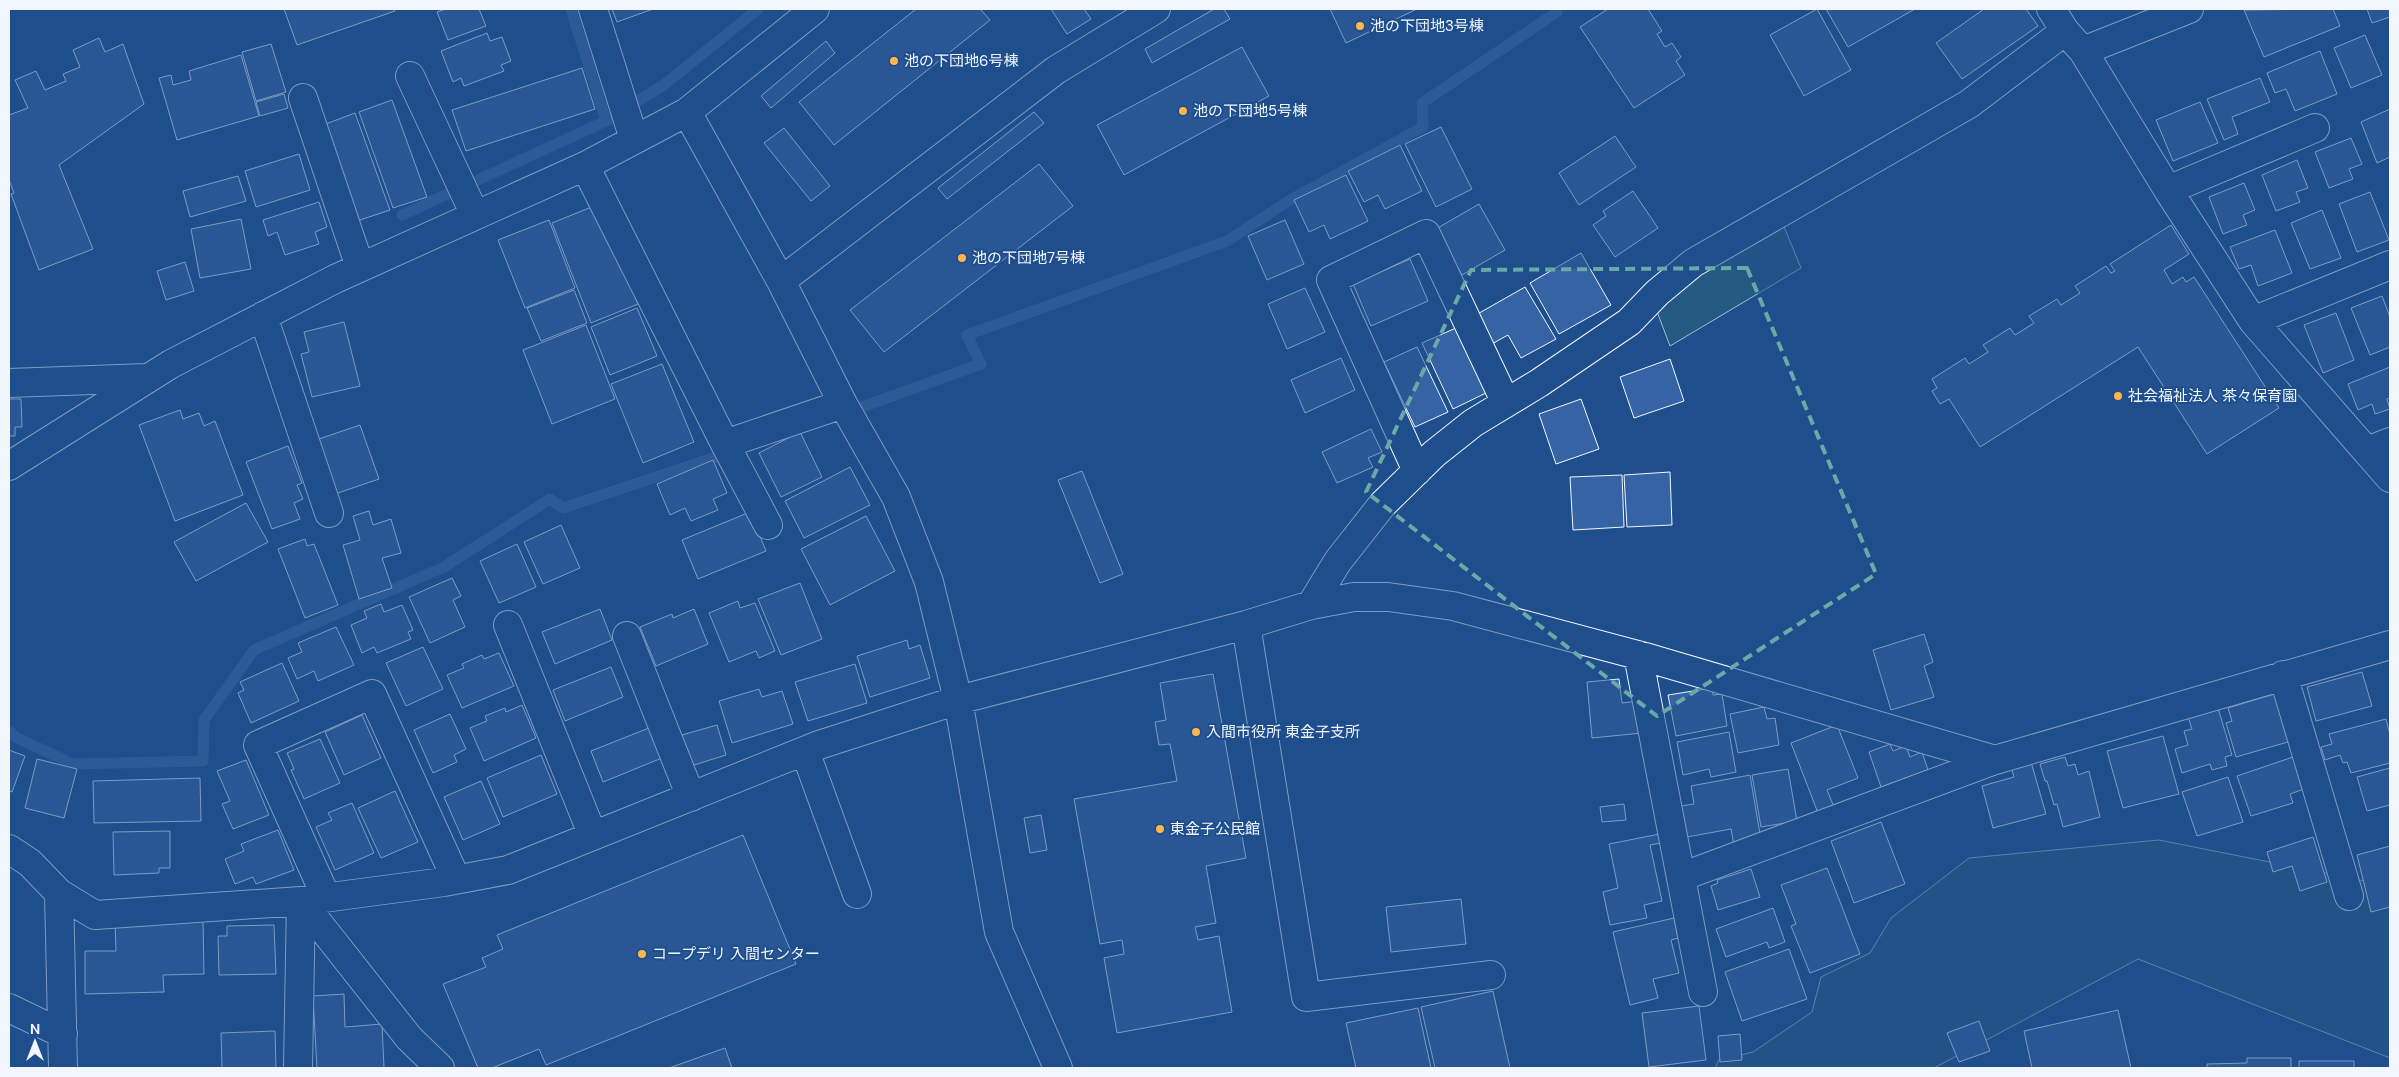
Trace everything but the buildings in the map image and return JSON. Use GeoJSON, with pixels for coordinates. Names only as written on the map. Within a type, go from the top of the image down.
{"type":"FeatureCollection","features":[{"type":"Feature","properties":{"kind":"street"},"geometry":{"type":"LineString","coordinates":[[593,9],[634,140]]}},
{"type":"Feature","properties":{"kind":"street"},"geometry":{"type":"LineString","coordinates":[[9,466],[171,364],[360,268],[586,166],[687,112],[815,9]]}},
{"type":"Feature","properties":{"kind":"street"},"geometry":{"type":"LineString","coordinates":[[781,281],[1056,70],[1156,9]]}},
{"type":"Feature","properties":{"kind":"street"},"geometry":{"type":"LineString","coordinates":[[2051,9],[2074,41],[2253,321],[2379,447],[2390,478]]}},
{"type":"Feature","properties":{"kind":"street"},"geometry":{"type":"LineString","coordinates":[[1311,605],[1343,554],[1382,505],[1434,454],[1473,423],[1629,322],[1656,293],[1693,263],[1969,104],[2074,41],[2188,9]]}},
{"type":"Feature","properties":{"kind":"street"},"geometry":{"type":"LineString","coordinates":[[410,76],[475,216]]}},
{"type":"Feature","properties":{"kind":"street"},"geometry":{"type":"LineString","coordinates":[[303,98],[360,268]]}},
{"type":"Feature","properties":{"kind":"street"},"geometry":{"type":"LineString","coordinates":[[687,112],[781,281],[843,404],[896,497],[929,582],[958,700],[999,932],[1058,1068]]}},
{"type":"Feature","properties":{"kind":"street"},"geometry":{"type":"LineString","coordinates":[[2168,190],[2315,128]]}},
{"type":"Feature","properties":{"kind":"street"},"geometry":{"type":"LineString","coordinates":[[586,166],[725,444],[768,525]]}},
{"type":"Feature","properties":{"kind":"street"},"geometry":{"type":"LineString","coordinates":[[1418,471],[1331,280],[1426,234],[1506,403]]}},
{"type":"Feature","properties":{"kind":"street"},"geometry":{"type":"LineString","coordinates":[[2253,321],[2390,265]]}},
{"type":"Feature","properties":{"kind":"street"},"geometry":{"type":"LineString","coordinates":[[263,316],[329,513]]}},
{"type":"Feature","properties":{"kind":"street"},"geometry":{"type":"LineString","coordinates":[[9,383],[149,378]]}},
{"type":"Feature","properties":{"kind":"street"},"geometry":{"type":"LineString","coordinates":[[725,444],[843,404]]}},
{"type":"Feature","properties":{"kind":"street"},"geometry":{"type":"LineString","coordinates":[[9,849],[30,863],[59,893],[95,915],[313,899],[508,870],[805,751],[958,700],[1246,625],[1311,605],[1354,597],[1388,597],[1453,606],[1638,655],[1994,760]]}},
{"type":"Feature","properties":{"kind":"street"},"geometry":{"type":"LineString","coordinates":[[508,625],[593,836]]}},
{"type":"Feature","properties":{"kind":"street"},"geometry":{"type":"LineString","coordinates":[[1246,625],[1306,998],[1491,975]]}},
{"type":"Feature","properties":{"kind":"street"},"geometry":{"type":"LineString","coordinates":[[627,636],[691,797]]}},
{"type":"Feature","properties":{"kind":"street"},"geometry":{"type":"LineString","coordinates":[[1681,877],[1994,760],[2390,645]]}},
{"type":"Feature","properties":{"kind":"street"},"geometry":{"type":"LineString","coordinates":[[1638,655],[1703,992]]}},
{"type":"Feature","properties":{"kind":"street"},"geometry":{"type":"LineString","coordinates":[[2283,675],[2350,896]]}},
{"type":"Feature","properties":{"kind":"street"},"geometry":{"type":"LineString","coordinates":[[440,1068],[403,1032],[313,899],[258,745],[372,694],[456,879]]}},
{"type":"Feature","properties":{"kind":"street"},"geometry":{"type":"LineString","coordinates":[[805,751],[857,894]]}},
{"type":"Feature","properties":{"kind":"street"},"geometry":{"type":"LineString","coordinates":[[59,893],[63,1068]]}},
{"type":"Feature","properties":{"kind":"street"},"geometry":{"type":"LineString","coordinates":[[298,1068],[313,899]]}},
{"type":"Feature","properties":{"kind":"street"},"geometry":{"type":"LineString","coordinates":[[9,1008],[63,1034]]}},
{"type":"Feature","properties":{"kind":"highlighted area"},"geometry":{"type":"Polygon","coordinates":[[[1747,268],[1876,574],[1657,716],[1366,492],[1471,270],[1747,268]]]}},
{"type":"Feature","properties":{"kind":"shaded area"},"geometry":{"type":"Polygon","coordinates":[[[1780,217],[1801,268],[1670,346],[1653,301],[1780,217]]]}},
{"type":"Feature","properties":{"kind":"shaded area"},"geometry":{"type":"Polygon","coordinates":[[[2159,840],[2390,886],[2390,1058],[2138,959],[1934,1068],[1715,1068],[1719,1060],[1753,1052],[1812,1012],[1821,977],[1870,953],[1891,918],[1969,858],[2159,840]]]}},
{"type":"Feature","properties":{"kind":"waterway"},"geometry":{"type":"LineString","coordinates":[[571,9],[606,121]]}},
{"type":"Feature","properties":{"kind":"waterway"},"geometry":{"type":"LineString","coordinates":[[402,215],[606,121],[665,84],[758,9]]}},
{"type":"Feature","properties":{"kind":"waterway"},"geometry":{"type":"LineString","coordinates":[[848,412],[981,364],[967,335],[1227,241],[1290,200],[1423,127],[1422,103],[1557,12]]}},
{"type":"Feature","properties":{"kind":"waterway"},"geometry":{"type":"LineString","coordinates":[[9,731],[17,738],[73,764],[203,761],[204,720],[254,650],[444,567],[550,499],[563,508],[731,452]]}},
{"type":"Feature","properties":{"kind":"place","name":"池の下団地3号棟"},"geometry":{"type":"Point","coordinates":[1360,26]}},
{"type":"Feature","properties":{"kind":"place","name":"池の下団地6号棟"},"geometry":{"type":"Point","coordinates":[894,61]}},
{"type":"Feature","properties":{"kind":"place","name":"池の下団地5号棟"},"geometry":{"type":"Point","coordinates":[1183,111]}},
{"type":"Feature","properties":{"kind":"place","name":"池の下団地7号棟"},"geometry":{"type":"Point","coordinates":[962,258]}},
{"type":"Feature","properties":{"kind":"place","name":"社会福祉法人 茶々保育園"},"geometry":{"type":"Point","coordinates":[2118,396]}},
{"type":"Feature","properties":{"kind":"place","name":"入間市役所 東金子支所"},"geometry":{"type":"Point","coordinates":[1196,732]}},
{"type":"Feature","properties":{"kind":"place","name":"東金子公民館"},"geometry":{"type":"Point","coordinates":[1160,829]}},
{"type":"Feature","properties":{"kind":"place","name":"コープデリ 入間センター"},"geometry":{"type":"Point","coordinates":[642,954]}}]}
